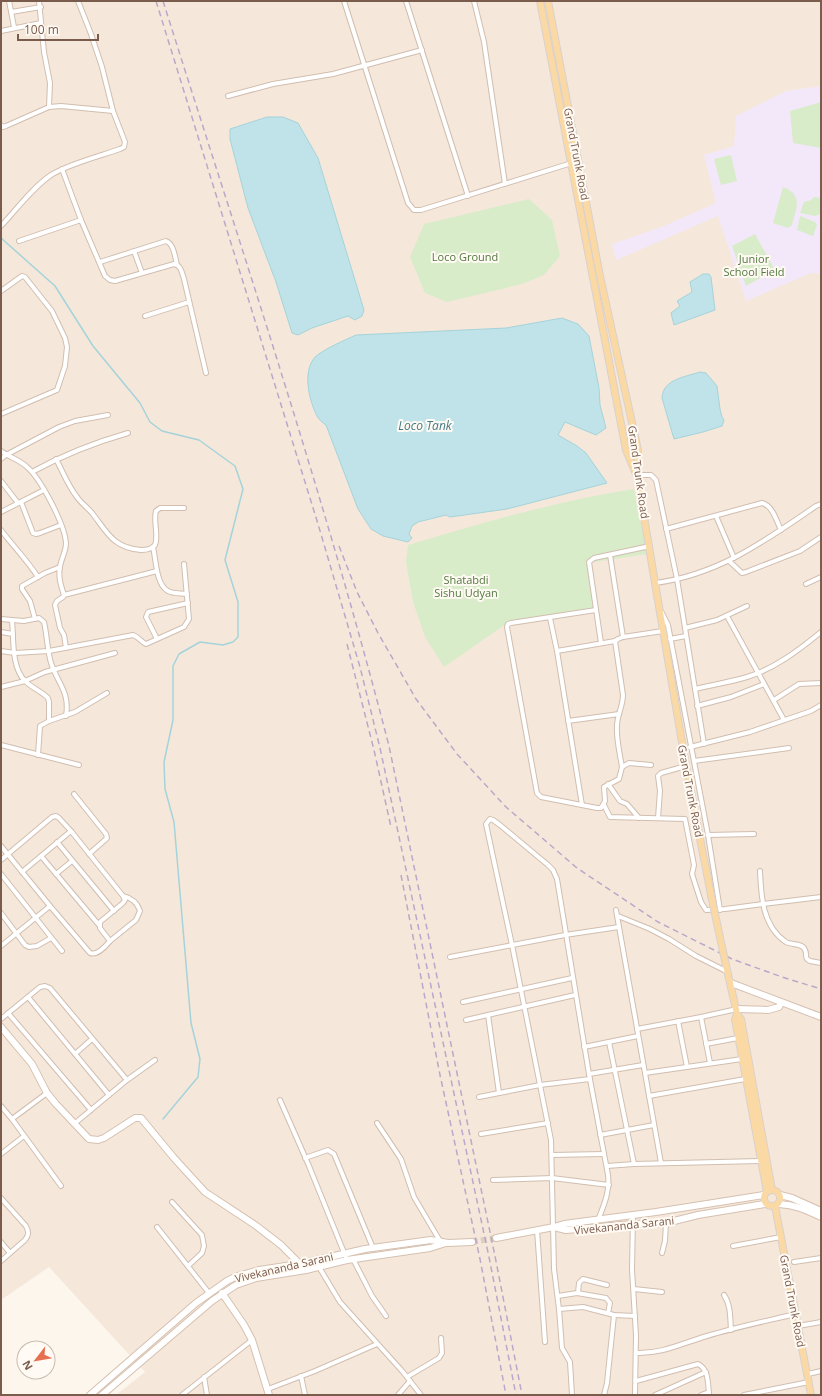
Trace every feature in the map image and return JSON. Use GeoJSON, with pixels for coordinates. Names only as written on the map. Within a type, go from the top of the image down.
{"type":"FeatureCollection","features":[{"type":"Feature","properties":{"kind":"main road"},"geometry":{"type":"LineString","coordinates":[[540,1],[626,450],[637,475]]}},
{"type":"Feature","properties":{"kind":"main road","name":"Grand Trunk Road"},"geometry":{"type":"LineString","coordinates":[[548,1],[600,276],[619,356],[638,450],[637,475],[686,766],[711,895],[737,1014]]}},
{"type":"Feature","properties":{"kind":"main road"},"geometry":{"type":"LineString","coordinates":[[737,1014],[738,1038],[745,1080],[760,1161],[768,1192]]}},
{"type":"Feature","properties":{"kind":"main road"},"geometry":{"type":"LineString","coordinates":[[737,1014],[768,1192],[764,1199],[765,1204],[770,1206],[777,1205]]}},
{"type":"Feature","properties":{"kind":"main road"},"geometry":{"type":"LineString","coordinates":[[768,1192],[778,1192],[780,1195]]}},
{"type":"Feature","properties":{"kind":"main road","name":"Grand Trunk Road"},"geometry":{"type":"LineString","coordinates":[[780,1195],[777,1205],[781,1237],[811,1395]]}},
{"type":"Feature","properties":{"kind":"street"},"geometry":{"type":"LineString","coordinates":[[9,1],[14,28]]}},
{"type":"Feature","properties":{"kind":"street"},"geometry":{"type":"LineString","coordinates":[[40,1],[44,52],[50,84],[49,107]]}},
{"type":"Feature","properties":{"kind":"street"},"geometry":{"type":"LineString","coordinates":[[2,225],[44,181],[62,169],[120,150],[124,147],[125,142],[113,111],[92,34],[78,1]]}},
{"type":"Feature","properties":{"kind":"street"},"geometry":{"type":"LineString","coordinates":[[344,1],[408,203],[411,208],[417,211],[578,161]]}},
{"type":"Feature","properties":{"kind":"street"},"geometry":{"type":"LineString","coordinates":[[406,1],[468,196]]}},
{"type":"Feature","properties":{"kind":"street"},"geometry":{"type":"LineString","coordinates":[[474,1],[484,42],[505,184]]}},
{"type":"Feature","properties":{"kind":"street"},"geometry":{"type":"LineString","coordinates":[[11,12],[41,7]]}},
{"type":"Feature","properties":{"kind":"street"},"geometry":{"type":"LineString","coordinates":[[1,31],[41,23]]}},
{"type":"Feature","properties":{"kind":"street"},"geometry":{"type":"LineString","coordinates":[[228,96],[273,84],[326,76],[364,67],[422,50]]}},
{"type":"Feature","properties":{"kind":"street"},"geometry":{"type":"LineString","coordinates":[[1,125],[3,127],[6,126],[49,107],[61,106],[113,111]]}},
{"type":"Feature","properties":{"kind":"street"},"geometry":{"type":"LineString","coordinates":[[62,169],[81,220],[105,276],[110,280],[115,281],[174,264],[177,265]]}},
{"type":"Feature","properties":{"kind":"street"},"geometry":{"type":"LineString","coordinates":[[19,241],[81,220]]}},
{"type":"Feature","properties":{"kind":"street"},"geometry":{"type":"LineString","coordinates":[[100,262],[166,241],[172,245],[177,265],[180,268],[184,279],[206,373]]}},
{"type":"Feature","properties":{"kind":"street"},"geometry":{"type":"LineString","coordinates":[[134,251],[142,273]]}},
{"type":"Feature","properties":{"kind":"street"},"geometry":{"type":"LineString","coordinates":[[1,291],[18,278],[22,276],[25,277],[56,317],[65,338],[67,347],[65,366],[57,390],[1,414]]}},
{"type":"Feature","properties":{"kind":"street"},"geometry":{"type":"LineString","coordinates":[[145,316],[189,302]]}},
{"type":"Feature","properties":{"kind":"street"},"geometry":{"type":"LineString","coordinates":[[1,459],[59,427],[75,421],[108,415]]}},
{"type":"Feature","properties":{"kind":"street"},"geometry":{"type":"LineString","coordinates":[[32,472],[56,459],[86,446],[128,433]]}},
{"type":"Feature","properties":{"kind":"street"},"geometry":{"type":"LineString","coordinates":[[1,451],[27,466],[32,472],[44,490],[61,525],[66,545],[59,577],[64,595]]}},
{"type":"Feature","properties":{"kind":"street"},"geometry":{"type":"LineString","coordinates":[[56,459],[75,495],[114,541],[130,549],[142,550],[153,547]]}},
{"type":"Feature","properties":{"kind":"street"},"geometry":{"type":"LineString","coordinates":[[637,475],[651,476],[656,480],[677,579],[704,744]]}},
{"type":"Feature","properties":{"kind":"street"},"geometry":{"type":"LineString","coordinates":[[1,481],[20,502],[34,533],[40,533],[61,525]]}},
{"type":"Feature","properties":{"kind":"street"},"geometry":{"type":"LineString","coordinates":[[1,512],[44,490]]}},
{"type":"Feature","properties":{"kind":"street"},"geometry":{"type":"LineString","coordinates":[[666,529],[762,503],[767,504],[770,507],[781,530]]}},
{"type":"Feature","properties":{"kind":"street"},"geometry":{"type":"LineString","coordinates":[[655,583],[677,579],[701,572],[732,559],[821,504]]}},
{"type":"Feature","properties":{"kind":"street"},"geometry":{"type":"LineString","coordinates":[[184,508],[160,508],[156,511],[156,539],[153,547],[160,582],[167,591],[187,594]]}},
{"type":"Feature","properties":{"kind":"street"},"geometry":{"type":"LineString","coordinates":[[716,516],[732,559],[739,571],[742,573],[800,551],[821,537]]}},
{"type":"Feature","properties":{"kind":"street"},"geometry":{"type":"LineString","coordinates":[[1,530],[31,566],[38,577]]}},
{"type":"Feature","properties":{"kind":"street"},"geometry":{"type":"LineString","coordinates":[[601,643],[589,562],[594,558],[650,546]]}},
{"type":"Feature","properties":{"kind":"street"},"geometry":{"type":"LineString","coordinates":[[610,555],[623,637]]}},
{"type":"Feature","properties":{"kind":"street"},"geometry":{"type":"LineString","coordinates":[[1,651],[15,654],[49,651],[133,635],[138,636],[146,644],[184,627],[189,619],[184,564]]}},
{"type":"Feature","properties":{"kind":"street"},"geometry":{"type":"LineString","coordinates":[[35,618],[30,601],[22,589],[22,586],[60,567]]}},
{"type":"Feature","properties":{"kind":"street"},"geometry":{"type":"LineString","coordinates":[[66,648],[64,635],[60,628],[55,605],[64,595],[157,571]]}},
{"type":"Feature","properties":{"kind":"street"},"geometry":{"type":"LineString","coordinates":[[806,584],[821,577]]}},
{"type":"Feature","properties":{"kind":"street"},"geometry":{"type":"LineString","coordinates":[[157,639],[146,617],[148,612],[188,603]]}},
{"type":"Feature","properties":{"kind":"street"},"geometry":{"type":"LineString","coordinates":[[685,628],[711,622],[747,606]]}},
{"type":"Feature","properties":{"kind":"street"},"geometry":{"type":"LineString","coordinates":[[659,607],[668,625],[690,747],[723,910]]}},
{"type":"Feature","properties":{"kind":"street"},"geometry":{"type":"LineString","coordinates":[[596,610],[511,623],[508,624],[506,630],[537,793],[542,797],[597,808],[604,805]]}},
{"type":"Feature","properties":{"kind":"street"},"geometry":{"type":"LineString","coordinates":[[727,616],[784,720]]}},
{"type":"Feature","properties":{"kind":"street"},"geometry":{"type":"LineString","coordinates":[[1,619],[24,621],[35,618],[41,619],[44,622],[54,670],[68,705],[66,716]]}},
{"type":"Feature","properties":{"kind":"street"},"geometry":{"type":"LineString","coordinates":[[550,618],[557,651],[582,805]]}},
{"type":"Feature","properties":{"kind":"street"},"geometry":{"type":"LineString","coordinates":[[12,621],[16,665],[25,681],[48,698],[49,720]]}},
{"type":"Feature","properties":{"kind":"street"},"geometry":{"type":"LineString","coordinates":[[557,651],[615,641],[618,638],[663,630]]}},
{"type":"Feature","properties":{"kind":"street"},"geometry":{"type":"LineString","coordinates":[[1,632],[14,634]]}},
{"type":"Feature","properties":{"kind":"street"},"geometry":{"type":"LineString","coordinates":[[695,689],[733,681],[758,673],[789,656],[821,633]]}},
{"type":"Feature","properties":{"kind":"street"},"geometry":{"type":"LineString","coordinates":[[670,639],[686,636]]}},
{"type":"Feature","properties":{"kind":"street"},"geometry":{"type":"LineString","coordinates":[[615,641],[623,695],[623,702],[616,732],[622,767],[619,779],[604,787],[604,805],[610,817],[684,819],[694,865],[692,874],[701,902],[706,910],[723,910],[821,897]]}},
{"type":"Feature","properties":{"kind":"street"},"geometry":{"type":"LineString","coordinates":[[1,687],[25,681],[37,675],[115,653]]}},
{"type":"Feature","properties":{"kind":"street"},"geometry":{"type":"LineString","coordinates":[[774,700],[799,684],[821,683]]}},
{"type":"Feature","properties":{"kind":"street"},"geometry":{"type":"LineString","coordinates":[[697,706],[732,697],[764,684]]}},
{"type":"Feature","properties":{"kind":"street"},"geometry":{"type":"LineString","coordinates":[[38,755],[40,726],[49,720],[66,716],[87,706],[107,693]]}},
{"type":"Feature","properties":{"kind":"street"},"geometry":{"type":"LineString","coordinates":[[690,747],[750,732],[812,711],[821,705]]}},
{"type":"Feature","properties":{"kind":"street"},"geometry":{"type":"LineString","coordinates":[[568,721],[619,714]]}},
{"type":"Feature","properties":{"kind":"street"},"geometry":{"type":"LineString","coordinates":[[1,745],[79,765]]}},
{"type":"Feature","properties":{"kind":"street"},"geometry":{"type":"LineString","coordinates":[[694,761],[789,748]]}},
{"type":"Feature","properties":{"kind":"street"},"geometry":{"type":"LineString","coordinates":[[622,767],[629,763],[651,765]]}},
{"type":"Feature","properties":{"kind":"street"},"geometry":{"type":"LineString","coordinates":[[658,818],[660,791],[658,776],[661,773],[686,766]]}},
{"type":"Feature","properties":{"kind":"street"},"geometry":{"type":"LineString","coordinates":[[608,784],[620,801],[628,804],[639,818]]}},
{"type":"Feature","properties":{"kind":"street"},"geometry":{"type":"LineString","coordinates":[[74,794],[106,834],[107,838],[89,854]]}},
{"type":"Feature","properties":{"kind":"street"},"geometry":{"type":"LineString","coordinates":[[1,860],[52,817],[56,816],[71,831],[125,900],[100,922],[99,925]]}},
{"type":"Feature","properties":{"kind":"street"},"geometry":{"type":"LineString","coordinates":[[572,1395],[570,1362],[562,1348],[558,1296],[554,1269],[552,1155],[548,1123],[486,824],[490,819],[500,824],[553,870],[558,885],[589,1076],[607,1166],[609,1185],[607,1197],[598,1220]]}},
{"type":"Feature","properties":{"kind":"street"},"geometry":{"type":"LineString","coordinates":[[22,872],[71,831]]}},
{"type":"Feature","properties":{"kind":"street"},"geometry":{"type":"LineString","coordinates":[[708,835],[754,834]]}},
{"type":"Feature","properties":{"kind":"street"},"geometry":{"type":"LineString","coordinates":[[57,842],[114,910]]}},
{"type":"Feature","properties":{"kind":"street"},"geometry":{"type":"LineString","coordinates":[[1,846],[90,953],[97,954],[139,916],[140,911],[135,902],[130,898],[123,896]]}},
{"type":"Feature","properties":{"kind":"street"},"geometry":{"type":"LineString","coordinates":[[41,856],[99,925],[110,941]]}},
{"type":"Feature","properties":{"kind":"street"},"geometry":{"type":"LineString","coordinates":[[56,874],[72,861]]}},
{"type":"Feature","properties":{"kind":"street"},"geometry":{"type":"LineString","coordinates":[[760,871],[763,904],[768,922],[782,939],[790,944],[803,947],[807,959],[821,963]]}},
{"type":"Feature","properties":{"kind":"street"},"geometry":{"type":"LineString","coordinates":[[1,874],[62,951]]}},
{"type":"Feature","properties":{"kind":"street"},"geometry":{"type":"LineString","coordinates":[[1,946],[50,906]]}},
{"type":"Feature","properties":{"kind":"street"},"geometry":{"type":"LineString","coordinates":[[616,910],[661,1163]]}},
{"type":"Feature","properties":{"kind":"street"},"geometry":{"type":"LineString","coordinates":[[1,913],[29,947],[37,946],[51,938]]}},
{"type":"Feature","properties":{"kind":"street"},"geometry":{"type":"LineString","coordinates":[[618,916],[650,928],[696,956],[727,967]]}},
{"type":"Feature","properties":{"kind":"street"},"geometry":{"type":"LineString","coordinates":[[450,957],[512,944],[619,927]]}},
{"type":"Feature","properties":{"kind":"street"},"geometry":{"type":"LineString","coordinates":[[463,1002],[572,978]]}},
{"type":"Feature","properties":{"kind":"street"},"geometry":{"type":"LineString","coordinates":[[731,983],[778,999],[781,1002],[821,1017]]}},
{"type":"Feature","properties":{"kind":"street"},"geometry":{"type":"LineString","coordinates":[[1,1019],[40,987],[45,986],[50,988],[127,1080]]}},
{"type":"Feature","properties":{"kind":"street"},"geometry":{"type":"LineString","coordinates":[[466,1020],[525,1008],[575,995]]}},
{"type":"Feature","properties":{"kind":"street"},"geometry":{"type":"LineString","coordinates":[[28,997],[109,1095]]}},
{"type":"Feature","properties":{"kind":"street"},"geometry":{"type":"LineString","coordinates":[[637,1029],[701,1017],[768,1010],[779,1007],[781,1002]]}},
{"type":"Feature","properties":{"kind":"street"},"geometry":{"type":"LineString","coordinates":[[8,1013],[91,1110]]}},
{"type":"Feature","properties":{"kind":"street"},"geometry":{"type":"LineString","coordinates":[[488,1015],[499,1093]]}},
{"type":"Feature","properties":{"kind":"street"},"geometry":{"type":"LineString","coordinates":[[701,1017],[710,1063]]}},
{"type":"Feature","properties":{"kind":"street"},"geometry":{"type":"LineString","coordinates":[[678,1021],[687,1067]]}},
{"type":"Feature","properties":{"kind":"street"},"geometry":{"type":"LineString","coordinates":[[1,1027],[32,1064],[47,1093],[89,1139],[98,1140],[135,1118],[141,1118],[205,1192],[255,1225],[281,1245],[306,1270]]}},
{"type":"Feature","properties":{"kind":"street"},"geometry":{"type":"LineString","coordinates":[[584,1047],[638,1036]]}},
{"type":"Feature","properties":{"kind":"street"},"geometry":{"type":"LineString","coordinates":[[706,1044],[738,1038]]}},
{"type":"Feature","properties":{"kind":"street"},"geometry":{"type":"LineString","coordinates":[[75,1054],[92,1039]]}},
{"type":"Feature","properties":{"kind":"street"},"geometry":{"type":"LineString","coordinates":[[608,1042],[634,1164]]}},
{"type":"Feature","properties":{"kind":"street"},"geometry":{"type":"LineString","coordinates":[[645,1073],[742,1059]]}},
{"type":"Feature","properties":{"kind":"street"},"geometry":{"type":"LineString","coordinates":[[74,1124],[127,1080],[155,1060]]}},
{"type":"Feature","properties":{"kind":"street"},"geometry":{"type":"LineString","coordinates":[[479,1098],[643,1064]]}},
{"type":"Feature","properties":{"kind":"street"},"geometry":{"type":"LineString","coordinates":[[649,1096],[745,1080]]}},
{"type":"Feature","properties":{"kind":"street"},"geometry":{"type":"LineString","coordinates":[[12,1119],[47,1093]]}},
{"type":"Feature","properties":{"kind":"street"},"geometry":{"type":"LineString","coordinates":[[280,1100],[306,1158],[344,1254],[350,1260],[386,1316]]}},
{"type":"Feature","properties":{"kind":"street"},"geometry":{"type":"LineString","coordinates":[[1,1106],[61,1186]]}},
{"type":"Feature","properties":{"kind":"street"},"geometry":{"type":"LineString","coordinates":[[377,1123],[401,1159],[414,1197],[440,1242]]}},
{"type":"Feature","properties":{"kind":"street"},"geometry":{"type":"LineString","coordinates":[[481,1134],[548,1123]]}},
{"type":"Feature","properties":{"kind":"street"},"geometry":{"type":"LineString","coordinates":[[600,1134],[654,1125]]}},
{"type":"Feature","properties":{"kind":"street"},"geometry":{"type":"LineString","coordinates":[[1,1154],[24,1136]]}},
{"type":"Feature","properties":{"kind":"street"},"geometry":{"type":"LineString","coordinates":[[306,1158],[328,1150],[334,1154],[373,1248]]}},
{"type":"Feature","properties":{"kind":"street"},"geometry":{"type":"LineString","coordinates":[[552,1155],[604,1154]]}},
{"type":"Feature","properties":{"kind":"street"},"geometry":{"type":"LineString","coordinates":[[607,1166],[661,1163],[760,1161]]}},
{"type":"Feature","properties":{"kind":"street"},"geometry":{"type":"LineString","coordinates":[[493,1180],[552,1178],[609,1185]]}},
{"type":"Feature","properties":{"kind":"street","name":"Vivekananda Sarani"},"geometry":{"type":"LineString","coordinates":[[496,1238],[564,1224],[633,1215],[768,1192]]}},
{"type":"Feature","properties":{"kind":"street"},"geometry":{"type":"LineString","coordinates":[[780,1195],[792,1198],[821,1211]]}},
{"type":"Feature","properties":{"kind":"street"},"geometry":{"type":"LineString","coordinates":[[1,1198],[29,1231],[29,1236],[1,1261]]}},
{"type":"Feature","properties":{"kind":"street"},"geometry":{"type":"LineString","coordinates":[[172,1202],[200,1232],[204,1239],[202,1253],[188,1266]]}},
{"type":"Feature","properties":{"kind":"street","name":"Vivekananda Sarani"},"geometry":{"type":"LineString","coordinates":[[553,1227],[566,1230],[634,1224],[666,1223],[698,1215],[765,1204]]}},
{"type":"Feature","properties":{"kind":"street"},"geometry":{"type":"LineString","coordinates":[[777,1205],[793,1205],[821,1217]]}},
{"type":"Feature","properties":{"kind":"street"},"geometry":{"type":"LineString","coordinates":[[633,1215],[632,1262],[635,1316],[636,1395]]}},
{"type":"Feature","properties":{"kind":"street"},"geometry":{"type":"LineString","coordinates":[[662,1253],[665,1241],[666,1223]]}},
{"type":"Feature","properties":{"kind":"street"},"geometry":{"type":"LineString","coordinates":[[157,1227],[209,1293]]}},
{"type":"Feature","properties":{"kind":"street"},"geometry":{"type":"LineString","coordinates":[[537,1230],[545,1342]]}},
{"type":"Feature","properties":{"kind":"street"},"geometry":{"type":"LineString","coordinates":[[733,1246],[781,1237]]}},
{"type":"Feature","properties":{"kind":"street","name":"Vivekananda Sarani"},"geometry":{"type":"LineString","coordinates":[[90,1395],[172,1323],[227,1280],[244,1274],[373,1248],[431,1240],[448,1243],[472,1242]]}},
{"type":"Feature","properties":{"kind":"street"},"geometry":{"type":"LineString","coordinates":[[1,1242],[10,1253]]}},
{"type":"Feature","properties":{"kind":"street","name":"Vivekananda Sarani"},"geometry":{"type":"LineString","coordinates":[[102,1395],[222,1294],[236,1285],[256,1278],[306,1270],[350,1260],[430,1248],[448,1243]]}},
{"type":"Feature","properties":{"kind":"street"},"geometry":{"type":"LineString","coordinates":[[794,1262],[821,1258]]}},
{"type":"Feature","properties":{"kind":"street"},"geometry":{"type":"LineString","coordinates":[[319,1267],[340,1302],[421,1395]]}},
{"type":"Feature","properties":{"kind":"street"},"geometry":{"type":"LineString","coordinates":[[578,1293],[579,1283],[583,1279],[607,1285]]}},
{"type":"Feature","properties":{"kind":"street"},"geometry":{"type":"LineString","coordinates":[[634,1289],[662,1292]]}},
{"type":"Feature","properties":{"kind":"street"},"geometry":{"type":"LineString","coordinates":[[558,1296],[578,1293],[606,1298],[610,1303],[608,1313]]}},
{"type":"Feature","properties":{"kind":"street"},"geometry":{"type":"LineString","coordinates":[[222,1294],[244,1324],[252,1340],[269,1392],[301,1376],[349,1358],[377,1344]]}},
{"type":"Feature","properties":{"kind":"street"},"geometry":{"type":"LineString","coordinates":[[724,1295],[728,1300],[730,1330]]}},
{"type":"Feature","properties":{"kind":"street"},"geometry":{"type":"LineString","coordinates":[[559,1309],[583,1307],[608,1313],[635,1316]]}},
{"type":"Feature","properties":{"kind":"street"},"geometry":{"type":"LineString","coordinates":[[604,1395],[607,1383],[614,1314]]}},
{"type":"Feature","properties":{"kind":"street"},"geometry":{"type":"LineString","coordinates":[[636,1353],[647,1354],[660,1352],[706,1336],[796,1314]]}},
{"type":"Feature","properties":{"kind":"street"},"geometry":{"type":"LineString","coordinates":[[798,1326],[821,1322]]}},
{"type":"Feature","properties":{"kind":"street"},"geometry":{"type":"LineString","coordinates":[[398,1395],[408,1379],[439,1358],[442,1352],[441,1338]]}},
{"type":"Feature","properties":{"kind":"street"},"geometry":{"type":"LineString","coordinates":[[182,1395],[252,1340]]}},
{"type":"Feature","properties":{"kind":"street"},"geometry":{"type":"LineString","coordinates":[[636,1381],[698,1364],[703,1366],[706,1372],[709,1393],[701,1395]]}},
{"type":"Feature","properties":{"kind":"street"},"geometry":{"type":"LineString","coordinates":[[808,1374],[821,1371]]}},
{"type":"Feature","properties":{"kind":"street"},"geometry":{"type":"LineString","coordinates":[[116,1372],[122,1378]]}},
{"type":"Feature","properties":{"kind":"street"},"geometry":{"type":"LineString","coordinates":[[655,1395],[706,1372]]}},
{"type":"Feature","properties":{"kind":"street"},"geometry":{"type":"LineString","coordinates":[[301,1376],[305,1395]]}},
{"type":"Feature","properties":{"kind":"street"},"geometry":{"type":"LineString","coordinates":[[204,1377],[207,1395]]}},
{"type":"Feature","properties":{"kind":"street"},"geometry":{"type":"LineString","coordinates":[[744,1395],[763,1393],[809,1382]]}},
{"type":"Feature","properties":{"kind":"shaded area"},"geometry":{"type":"Polygon","coordinates":[[[1,1],[821,1],[821,1395],[116,1395],[145,1372],[49,1267],[1,1300],[1,1]]]}},
{"type":"Feature","properties":{"kind":"shaded area"},"geometry":{"type":"Polygon","coordinates":[[[821,86],[821,274],[811,273],[746,301],[718,216],[616,260],[612,244],[664,226],[716,203],[704,155],[734,146],[736,116],[786,91],[821,86]]]}},
{"type":"Feature","properties":{"kind":"green space"},"geometry":{"type":"Polygon","coordinates":[[[821,102],[821,148],[793,143],[790,111],[821,102]]]}},
{"type":"Feature","properties":{"kind":"green space"},"geometry":{"type":"Polygon","coordinates":[[[731,155],[737,181],[721,185],[714,159],[731,155]]]}},
{"type":"Feature","properties":{"kind":"green space"},"geometry":{"type":"Polygon","coordinates":[[[783,187],[790,190],[794,194],[797,203],[792,225],[788,228],[773,223],[783,187]]]}},
{"type":"Feature","properties":{"kind":"green space"},"geometry":{"type":"Polygon","coordinates":[[[814,197],[821,198],[820,214],[815,216],[800,213],[804,202],[811,200],[814,197]]]}},
{"type":"Feature","properties":{"kind":"green space","name":"Loco Ground"},"geometry":{"type":"Polygon","coordinates":[[[529,199],[552,220],[560,256],[544,275],[522,284],[447,302],[425,293],[410,257],[424,224],[529,199]]]}},
{"type":"Feature","properties":{"kind":"green space"},"geometry":{"type":"Polygon","coordinates":[[[800,216],[815,222],[817,225],[813,236],[797,230],[800,216]]]}},
{"type":"Feature","properties":{"kind":"green space","name":"Junior School Field"},"geometry":{"type":"Polygon","coordinates":[[[755,234],[775,270],[746,286],[732,246],[755,234]]]}},
{"type":"Feature","properties":{"kind":"green space","name":"Shatabdi Sishu Udyan"},"geometry":{"type":"Polygon","coordinates":[[[634,489],[647,554],[587,563],[595,607],[503,626],[444,667],[425,637],[413,602],[406,562],[408,545],[548,506],[634,489]]]}},
{"type":"Feature","properties":{"kind":"water"},"geometry":{"type":"Polygon","coordinates":[[[267,117],[283,117],[298,123],[318,158],[364,310],[362,316],[355,320],[348,316],[312,328],[298,335],[292,333],[276,282],[248,208],[230,139],[230,129],[267,117]]]}},
{"type":"Feature","properties":{"kind":"water"},"geometry":{"type":"Polygon","coordinates":[[[703,274],[709,274],[711,277],[715,310],[674,325],[671,313],[680,306],[677,301],[692,292],[690,282],[703,274]]]}},
{"type":"Feature","properties":{"kind":"water","name":"Loco Tank"},"geometry":{"type":"Polygon","coordinates":[[[562,318],[578,324],[589,336],[599,388],[600,405],[606,428],[596,435],[565,422],[558,435],[586,453],[607,483],[507,509],[450,517],[446,515],[418,522],[412,526],[409,534],[412,538],[408,542],[383,536],[371,529],[358,509],[326,425],[318,417],[311,402],[308,378],[311,363],[315,357],[329,348],[356,335],[506,328],[562,318]]]}},
{"type":"Feature","properties":{"kind":"water"},"geometry":{"type":"Polygon","coordinates":[[[700,372],[706,373],[717,386],[720,409],[724,420],[722,426],[674,439],[662,398],[663,392],[666,387],[676,380],[700,372]]]}},
{"type":"Feature","properties":{"kind":"waterway"},"geometry":{"type":"LineString","coordinates":[[1,238],[55,286],[93,346],[140,403],[150,422],[162,431],[199,440],[235,466],[243,489],[225,560],[238,602],[238,637],[233,642],[223,645],[200,642],[179,654],[173,666],[173,720],[164,762],[165,789],[174,822],[191,1023],[200,1059],[198,1077],[163,1119]]}},
{"type":"Feature","properties":{"kind":"tunnel"},"geometry":{"type":"LineString","coordinates":[[472,1242],[496,1238]]}},
{"type":"Feature","properties":{"kind":"railway"},"geometry":{"type":"LineString","coordinates":[[156,1],[318,524],[360,667],[380,748],[489,1257],[516,1395]]}},
{"type":"Feature","properties":{"kind":"railway"},"geometry":{"type":"LineString","coordinates":[[163,1],[281,372],[337,558],[389,746],[495,1256],[522,1395]]}},
{"type":"Feature","properties":{"kind":"railway"},"geometry":{"type":"LineString","coordinates":[[339,546],[357,592],[378,633],[416,699],[457,754],[506,807],[577,868],[658,922],[732,959],[821,989]]}},
{"type":"Feature","properties":{"kind":"railway"},"geometry":{"type":"LineString","coordinates":[[347,644],[374,750],[391,827]]}},
{"type":"Feature","properties":{"kind":"railway"},"geometry":{"type":"LineString","coordinates":[[401,875],[440,1075],[480,1259],[506,1395]]}}]}
